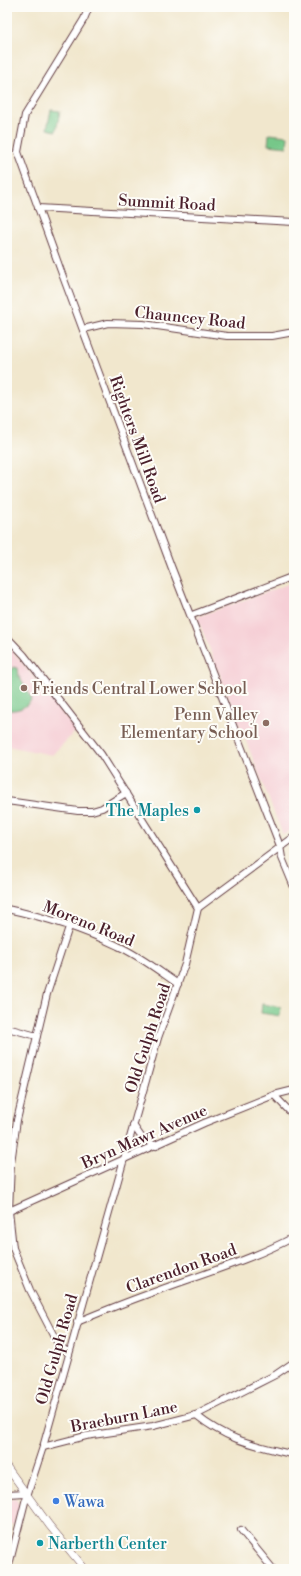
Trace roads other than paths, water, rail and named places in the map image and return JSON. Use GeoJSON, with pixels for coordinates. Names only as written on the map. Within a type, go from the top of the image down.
{"type":"FeatureCollection","features":[{"type":"Feature","properties":{"kind":"main road"},"geometry":{"type":"LineString","coordinates":[[7,1467],[85,1569]]}},
{"type":"Feature","properties":{"kind":"street","name":"Righters Mill Road"},"geometry":{"type":"LineString","coordinates":[[89,7],[84,18],[25,116],[18,152],[171,566],[192,615],[280,846],[282,858],[294,887]]}},
{"type":"Feature","properties":{"kind":"street","name":"Summit Road"},"geometry":{"type":"LineString","coordinates":[[38,208],[294,222]]}},
{"type":"Feature","properties":{"kind":"street","name":"Chauncey Road"},"geometry":{"type":"LineString","coordinates":[[83,329],[108,322],[143,324],[227,336],[272,336],[294,332]]}},
{"type":"Feature","properties":{"kind":"street"},"geometry":{"type":"LineString","coordinates":[[192,615],[294,576]]}},
{"type":"Feature","properties":{"kind":"street"},"geometry":{"type":"LineString","coordinates":[[7,637],[24,655],[101,754],[198,908],[294,837]]}},
{"type":"Feature","properties":{"kind":"street"},"geometry":{"type":"LineString","coordinates":[[7,801],[78,811],[92,811],[112,803],[126,793]]}},
{"type":"Feature","properties":{"kind":"street","name":"Old Gulph Road"},"geometry":{"type":"LineString","coordinates":[[8,1569],[9,1554],[43,1447],[68,1352],[158,1038],[185,964],[198,908]]}},
{"type":"Feature","properties":{"kind":"street","name":"Moreno Road"},"geometry":{"type":"LineString","coordinates":[[7,910],[32,915],[119,946],[149,963],[178,984]]}},
{"type":"Feature","properties":{"kind":"street"},"geometry":{"type":"LineString","coordinates":[[68,1352],[56,1342],[30,1290],[12,1248],[8,1212],[11,1163],[17,1120],[47,994],[69,927]]}},
{"type":"Feature","properties":{"kind":"street"},"geometry":{"type":"LineString","coordinates":[[7,1028],[37,1036]]}},
{"type":"Feature","properties":{"kind":"street","name":"Bryn Mawr Avenue"},"geometry":{"type":"LineString","coordinates":[[8,1212],[204,1123],[274,1095],[294,1090]]}},
{"type":"Feature","properties":{"kind":"street"},"geometry":{"type":"LineString","coordinates":[[274,1095],[294,1116]]}},
{"type":"Feature","properties":{"kind":"street"},"geometry":{"type":"LineString","coordinates":[[133,1125],[142,1138],[156,1146]]}},
{"type":"Feature","properties":{"kind":"street","name":"Clarendon Road"},"geometry":{"type":"LineString","coordinates":[[77,1322],[274,1248],[294,1237]]}},
{"type":"Feature","properties":{"kind":"street","name":"Braeburn Lane"},"geometry":{"type":"LineString","coordinates":[[43,1447],[86,1436],[153,1426],[196,1414],[275,1375],[294,1362]]}},
{"type":"Feature","properties":{"kind":"street"},"geometry":{"type":"LineString","coordinates":[[196,1414],[209,1425],[245,1443],[294,1455]]}},
{"type":"Feature","properties":{"kind":"street"},"geometry":{"type":"LineString","coordinates":[[7,1494],[27,1494]]}},
{"type":"Feature","properties":{"kind":"street"},"geometry":{"type":"LineString","coordinates":[[241,1530],[269,1568]]}},
{"type":"Feature","properties":{"kind":"place","name":"Friends Central Lower School"},"geometry":{"type":"Point","coordinates":[24,688]}},
{"type":"Feature","properties":{"kind":"place","name":"Penn Valley Elementary School"},"geometry":{"type":"Point","coordinates":[266,723]}},
{"type":"Feature","properties":{"kind":"place","name":"The Maples"},"geometry":{"type":"Point","coordinates":[197,810]}},
{"type":"Feature","properties":{"kind":"place","name":"Wawa"},"geometry":{"type":"Point","coordinates":[56,1501]}},
{"type":"Feature","properties":{"kind":"place","name":"Narberth Center"},"geometry":{"type":"Point","coordinates":[40,1543]}}]}
